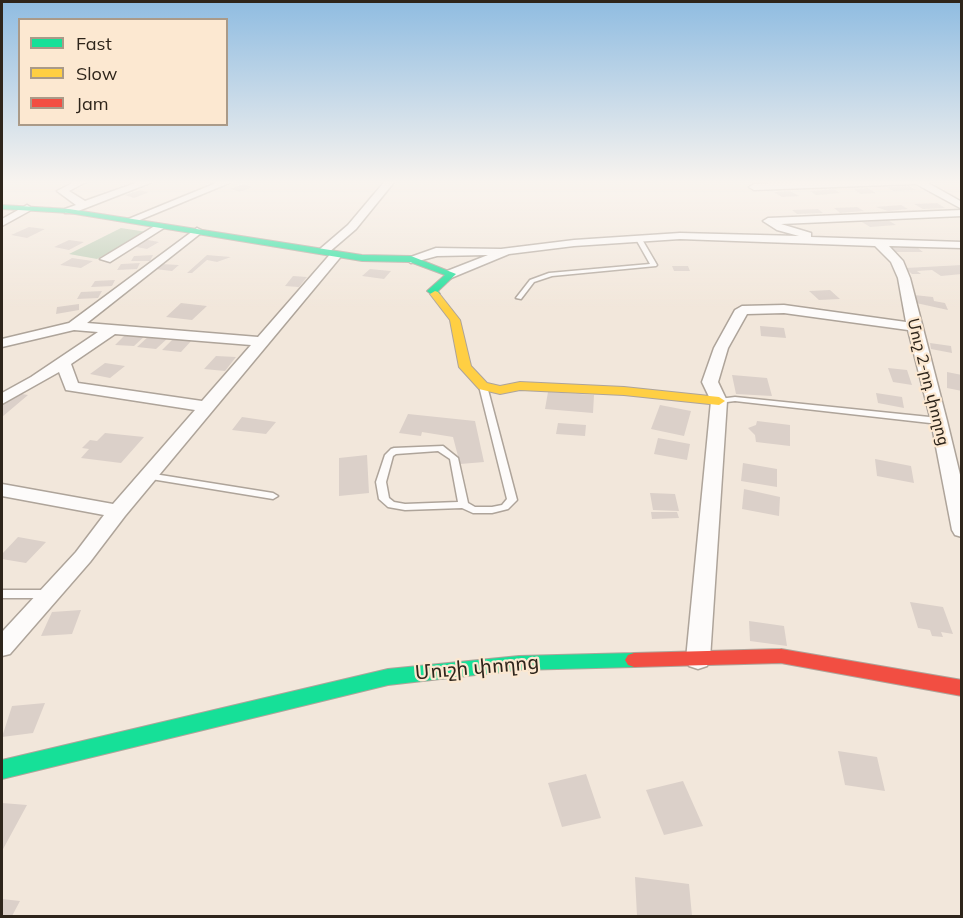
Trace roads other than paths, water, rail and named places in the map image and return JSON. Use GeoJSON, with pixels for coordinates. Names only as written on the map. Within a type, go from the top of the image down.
{"type":"FeatureCollection","features":[{"type":"Feature","properties":{"kind":"street"},"geometry":{"type":"LineString","coordinates":[[151,224],[331,253],[411,259],[436,252],[507,251],[574,243],[640,241],[680,236],[962,245]]}},
{"type":"Feature","properties":{"kind":"street"},"geometry":{"type":"LineString","coordinates":[[2,647],[51,594],[118,511],[262,342],[355,224]]}},
{"type":"Feature","properties":{"kind":"street"},"geometry":{"type":"LineString","coordinates":[[773,224],[813,236],[879,243]]}},
{"type":"Feature","properties":{"kind":"street"},"geometry":{"type":"LineString","coordinates":[[106,259],[162,226]]}},
{"type":"Feature","properties":{"kind":"street"},"geometry":{"type":"LineString","coordinates":[[74,326],[197,231]]}},
{"type":"Feature","properties":{"kind":"street","name":"Մուշ 2-րդ փողոց"},"geometry":{"type":"LineString","coordinates":[[879,243],[897,261],[904,278],[914,327],[939,421],[962,530]]}},
{"type":"Feature","properties":{"kind":"street"},"geometry":{"type":"LineString","coordinates":[[507,251],[452,274],[432,291],[455,320],[465,367],[483,386],[500,390],[520,386],[624,391],[719,401]]}},
{"type":"Feature","properties":{"kind":"street"},"geometry":{"type":"LineString","coordinates":[[411,259],[433,269],[452,274]]}},
{"type":"Feature","properties":{"kind":"street"},"geometry":{"type":"LineString","coordinates":[[698,659],[719,401],[710,382],[721,348],[742,310],[784,309],[914,327]]}},
{"type":"Feature","properties":{"kind":"street"},"geometry":{"type":"LineString","coordinates":[[2,343],[74,326],[262,342]]}},
{"type":"Feature","properties":{"kind":"street"},"geometry":{"type":"LineString","coordinates":[[2,399],[114,328]]}},
{"type":"Feature","properties":{"kind":"street"},"geometry":{"type":"LineString","coordinates":[[63,362],[72,387],[207,407]]}},
{"type":"Feature","properties":{"kind":"street"},"geometry":{"type":"LineString","coordinates":[[2,490],[118,511]]}},
{"type":"Feature","properties":{"kind":"street","name":"Մուշի փողոց"},"geometry":{"type":"LineString","coordinates":[[2,770],[388,677],[519,663],[628,658],[698,659],[781,656],[962,688]]}},
{"type":"Feature","properties":{"kind":"lane"},"geometry":{"type":"LineString","coordinates":[[519,298],[532,281],[551,274],[654,265],[640,241]]}},
{"type":"Feature","properties":{"kind":"lane"},"geometry":{"type":"LineString","coordinates":[[464,505],[454,458],[440,448],[394,451],[389,456],[381,482],[384,499],[391,505],[405,507],[464,505],[472,510],[492,510],[505,507],[512,500],[483,386]]}},
{"type":"Feature","properties":{"kind":"lane"},"geometry":{"type":"LineString","coordinates":[[719,401],[735,399],[939,421]]}},
{"type":"Feature","properties":{"kind":"lane"},"geometry":{"type":"LineString","coordinates":[[148,476],[273,496]]}},
{"type":"Feature","properties":{"kind":"lane"},"geometry":{"type":"LineString","coordinates":[[2,594],[51,594]]}}]}
